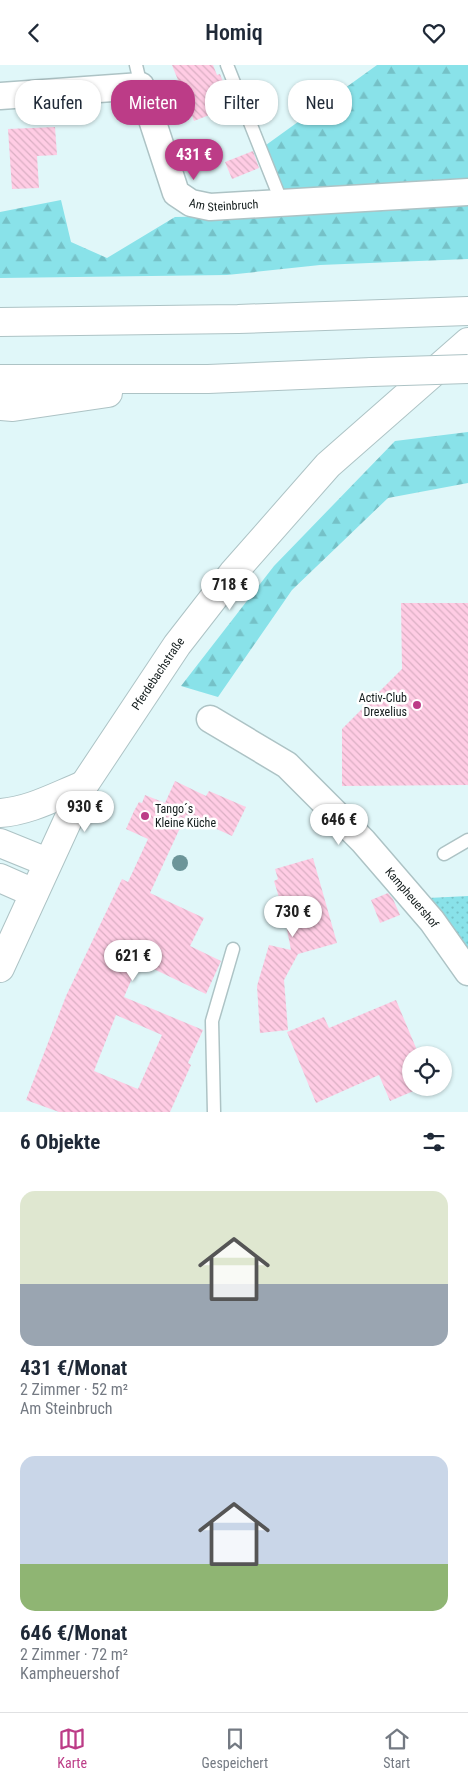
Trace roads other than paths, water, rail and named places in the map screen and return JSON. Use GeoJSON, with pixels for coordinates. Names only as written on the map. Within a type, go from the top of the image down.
{"type":"FeatureCollection","features":[{"type":"Feature","properties":{"kind":"main road"},"geometry":{"type":"LineString","coordinates":[[0,322],[238,319],[468,311]]}},
{"type":"Feature","properties":{"kind":"main road","name":"Pferdebachstraße"},"geometry":{"type":"LineString","coordinates":[[0,968],[47,862],[84,785],[177,645],[233,573],[328,465],[468,341]]}},
{"type":"Feature","properties":{"kind":"main road"},"geometry":{"type":"LineString","coordinates":[[0,379],[208,379],[468,369]]}},
{"type":"Feature","properties":{"kind":"main road"},"geometry":{"type":"LineString","coordinates":[[0,407],[12,407],[208,379]]}},
{"type":"Feature","properties":{"kind":"main road"},"geometry":{"type":"LineString","coordinates":[[0,813],[15,812],[33,807],[84,785]]}},
{"type":"Feature","properties":{"kind":"main road"},"geometry":{"type":"LineString","coordinates":[[0,843],[47,862]]}},
{"type":"Feature","properties":{"kind":"main road"},"geometry":{"type":"LineString","coordinates":[[0,878],[34,893]]}},
{"type":"Feature","properties":{"kind":"street","name":"Am Steinbruch"},"geometry":{"type":"LineString","coordinates":[[0,96],[138,76],[176,193],[191,203],[210,207],[468,192]]}},
{"type":"Feature","properties":{"kind":"street","name":"Kampheuershof"},"geometry":{"type":"LineString","coordinates":[[210,719],[287,765],[369,848],[432,921],[468,973]]}},
{"type":"Feature","properties":{"kind":"lane"},"geometry":{"type":"LineString","coordinates":[[227,65],[282,203]]}},
{"type":"Feature","properties":{"kind":"lane"},"geometry":{"type":"LineString","coordinates":[[444,854],[468,840]]}},
{"type":"Feature","properties":{"kind":"lane"},"geometry":{"type":"LineString","coordinates":[[214,1112],[212,1021],[232,949]]}},
{"type":"Feature","properties":{"kind":"place","name":"Activ-Club Drexelius"},"geometry":{"type":"Point","coordinates":[417,705]}},
{"type":"Feature","properties":{"kind":"place","name":"Tango´s Kleine Küche"},"geometry":{"type":"Point","coordinates":[145,816]}}]}
